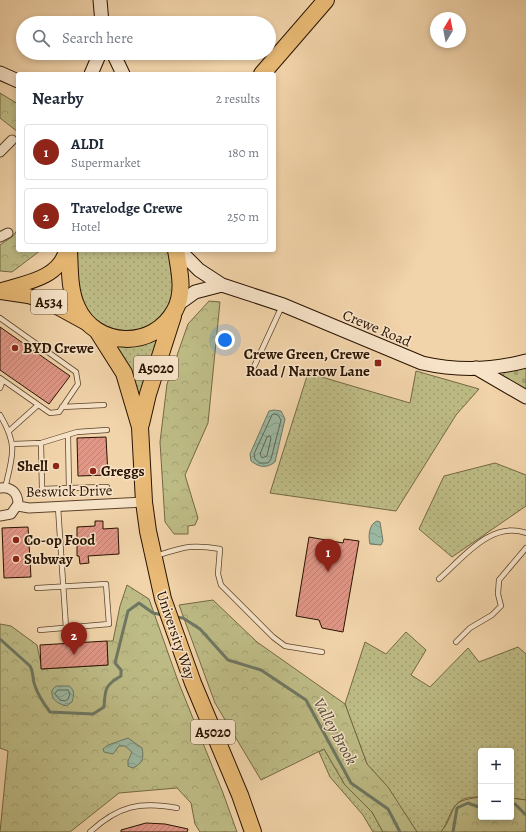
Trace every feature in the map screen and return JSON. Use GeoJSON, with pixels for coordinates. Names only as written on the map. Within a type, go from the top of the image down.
{"type":"FeatureCollection","features":[{"type":"Feature","properties":{"kind":"highway"},"geometry":{"type":"LineString","coordinates":[[276,58],[326,0]]}},
{"type":"Feature","properties":{"kind":"highway"},"geometry":{"type":"LineString","coordinates":[[264,72],[274,60]]}},
{"type":"Feature","properties":{"kind":"highway","name":"University Way"},"geometry":{"type":"LineString","coordinates":[[67,252],[74,299],[81,315],[95,329],[124,374],[140,427],[144,502],[153,557],[163,599],[192,683],[240,795],[253,832]]}},
{"type":"Feature","properties":{"kind":"highway","name":"University Way"},"geometry":{"type":"LineString","coordinates":[[140,427],[148,394],[176,308],[181,282],[177,252]]}},
{"type":"Feature","properties":{"kind":"highway"},"geometry":{"type":"LineString","coordinates":[[95,329],[119,339],[142,337],[162,326],[176,308]]}},
{"type":"Feature","properties":{"kind":"main road"},"geometry":{"type":"LineString","coordinates":[[100,0],[101,16]]}},
{"type":"Feature","properties":{"kind":"main road"},"geometry":{"type":"LineString","coordinates":[[92,72],[97,60]]}},
{"type":"Feature","properties":{"kind":"main road"},"geometry":{"type":"LineString","coordinates":[[116,60],[122,72]]}},
{"type":"Feature","properties":{"kind":"main road"},"geometry":{"type":"LineString","coordinates":[[0,73],[16,80]]}},
{"type":"Feature","properties":{"kind":"main road","name":"A534"},"geometry":{"type":"LineString","coordinates":[[0,291],[41,278],[59,265],[65,257],[66,252]]}},
{"type":"Feature","properties":{"kind":"main road","name":"Crewe Road"},"geometry":{"type":"LineString","coordinates":[[179,252],[198,270],[222,285],[283,304],[422,363],[440,367],[490,368],[526,361]]}},
{"type":"Feature","properties":{"kind":"main road"},"geometry":{"type":"LineString","coordinates":[[176,308],[195,292],[222,285]]}},
{"type":"Feature","properties":{"kind":"main road","name":"A534"},"geometry":{"type":"LineString","coordinates":[[0,291],[46,301],[95,329]]}},
{"type":"Feature","properties":{"kind":"main road"},"geometry":{"type":"LineString","coordinates":[[476,368],[526,397]]}},
{"type":"Feature","properties":{"kind":"street"},"geometry":{"type":"LineString","coordinates":[[0,152],[12,140]]}},
{"type":"Feature","properties":{"kind":"street"},"geometry":{"type":"LineString","coordinates":[[0,516],[11,514],[18,506],[17,495],[11,490],[3,488]]}},
{"type":"Feature","properties":{"kind":"street","name":"Beswick Drive"},"geometry":{"type":"LineString","coordinates":[[18,506],[29,508],[144,502]]}},
{"type":"Feature","properties":{"kind":"lane"},"geometry":{"type":"LineString","coordinates":[[252,371],[283,304]]}},
{"type":"Feature","properties":{"kind":"lane"},"geometry":{"type":"LineString","coordinates":[[0,318],[76,372],[78,384],[59,412],[50,413],[2,379],[0,388]]}},
{"type":"Feature","properties":{"kind":"lane"},"geometry":{"type":"LineString","coordinates":[[10,431],[38,405]]}},
{"type":"Feature","properties":{"kind":"lane"},"geometry":{"type":"LineString","coordinates":[[62,407],[104,405]]}},
{"type":"Feature","properties":{"kind":"lane"},"geometry":{"type":"LineString","coordinates":[[0,415],[10,431],[13,444],[13,453],[3,488]]}},
{"type":"Feature","properties":{"kind":"lane"},"geometry":{"type":"LineString","coordinates":[[13,444],[41,443],[77,432],[107,430]]}},
{"type":"Feature","properties":{"kind":"lane"},"geometry":{"type":"LineString","coordinates":[[68,435],[69,488]]}},
{"type":"Feature","properties":{"kind":"lane"},"geometry":{"type":"LineString","coordinates":[[41,443],[42,489],[107,487]]}},
{"type":"Feature","properties":{"kind":"lane"},"geometry":{"type":"LineString","coordinates":[[58,507],[66,628]]}},
{"type":"Feature","properties":{"kind":"lane"},"geometry":{"type":"LineString","coordinates":[[439,579],[487,538],[507,531],[526,533]]}},
{"type":"Feature","properties":{"kind":"lane"},"geometry":{"type":"LineString","coordinates":[[153,557],[188,546],[198,545],[220,549],[218,574],[221,585],[273,637],[285,646],[322,652]]}},
{"type":"Feature","properties":{"kind":"lane"},"geometry":{"type":"LineString","coordinates":[[456,642],[470,628],[492,615],[501,606],[498,586],[501,577],[526,548]]}},
{"type":"Feature","properties":{"kind":"lane"},"geometry":{"type":"LineString","coordinates":[[46,561],[61,560]]}},
{"type":"Feature","properties":{"kind":"lane"},"geometry":{"type":"LineString","coordinates":[[37,588],[106,584],[109,618],[109,624],[40,630]]}},
{"type":"Feature","properties":{"kind":"lane"},"geometry":{"type":"LineString","coordinates":[[90,832],[105,818],[126,808],[157,804],[177,808]]}},
{"type":"Feature","properties":{"kind":"green space"},"geometry":{"type":"Polygon","coordinates":[[[0,93],[16,103],[16,130],[0,118],[0,93]]]}},
{"type":"Feature","properties":{"kind":"green space"},"geometry":{"type":"Polygon","coordinates":[[[16,232],[16,252],[38,252],[12,272],[0,271],[0,245],[13,236],[16,232]]]}},
{"type":"Feature","properties":{"kind":"green space"},"geometry":{"type":"Polygon","coordinates":[[[69,252],[176,252],[181,282],[140,425],[130,389],[84,322],[69,252]]]}},
{"type":"Feature","properties":{"kind":"green space"},"geometry":{"type":"Polygon","coordinates":[[[209,301],[220,302],[208,423],[185,475],[198,518],[195,525],[188,526],[188,534],[174,534],[165,522],[160,442],[167,384],[188,324],[209,301]]]}},
{"type":"Feature","properties":{"kind":"green space"},"geometry":{"type":"Polygon","coordinates":[[[526,367],[526,390],[502,376],[506,371],[526,367]]]}},
{"type":"Feature","properties":{"kind":"green space"},"geometry":{"type":"Polygon","coordinates":[[[416,371],[479,389],[456,415],[396,511],[270,493],[308,373],[410,403],[416,371]]]}},
{"type":"Feature","properties":{"kind":"green space"},"geometry":{"type":"Polygon","coordinates":[[[495,463],[526,475],[526,506],[452,557],[419,529],[444,476],[495,463]]]}},
{"type":"Feature","properties":{"kind":"green space"},"geometry":{"type":"Polygon","coordinates":[[[127,585],[149,599],[178,681],[237,832],[200,832],[195,824],[191,803],[177,788],[119,793],[70,832],[0,832],[8,751],[0,748],[0,624],[11,626],[37,645],[42,669],[108,665],[107,641],[113,641],[120,606],[127,585]]]}},
{"type":"Feature","properties":{"kind":"green space"},"geometry":{"type":"Polygon","coordinates":[[[213,600],[257,642],[345,704],[367,764],[388,787],[417,832],[383,832],[372,812],[345,785],[324,749],[261,780],[215,703],[179,605],[213,600]]]}},
{"type":"Feature","properties":{"kind":"green space"},"geometry":{"type":"Polygon","coordinates":[[[406,632],[426,650],[411,675],[430,687],[468,648],[479,662],[518,647],[526,654],[526,800],[514,798],[514,748],[478,748],[478,797],[466,798],[458,803],[452,810],[441,832],[417,832],[385,784],[367,764],[345,704],[365,642],[386,654],[406,632]]]}},
{"type":"Feature","properties":{"kind":"green space"},"geometry":{"type":"Polygon","coordinates":[[[324,749],[345,785],[372,812],[383,832],[373,832],[363,815],[330,777],[319,752],[324,749]]]}},
{"type":"Feature","properties":{"kind":"green space"},"geometry":{"type":"Polygon","coordinates":[[[478,798],[478,820],[514,820],[514,798],[526,800],[526,832],[441,832],[454,807],[462,801],[478,798]]]}},
{"type":"Feature","properties":{"kind":"water"},"geometry":{"type":"Polygon","coordinates":[[[269,411],[281,411],[285,419],[275,462],[269,466],[260,466],[251,461],[250,454],[269,411]]]}},
{"type":"Feature","properties":{"kind":"water"},"geometry":{"type":"Polygon","coordinates":[[[377,521],[380,522],[383,541],[381,545],[370,544],[369,541],[371,527],[377,521]]]}},
{"type":"Feature","properties":{"kind":"water"},"geometry":{"type":"Polygon","coordinates":[[[56,686],[69,686],[72,689],[74,693],[72,702],[66,706],[55,701],[52,696],[52,690],[56,686]]]}},
{"type":"Feature","properties":{"kind":"water"},"geometry":{"type":"Polygon","coordinates":[[[128,738],[142,748],[143,752],[141,762],[133,768],[128,766],[128,761],[132,752],[125,746],[119,746],[113,754],[104,752],[103,749],[108,745],[128,738]]]}},
{"type":"Feature","properties":{"kind":"building","name":"BYD Crewe"},"geometry":{"type":"Polygon","coordinates":[[[0,327],[70,376],[49,404],[0,370],[0,327]]]}},
{"type":"Feature","properties":{"kind":"building"},"geometry":{"type":"Polygon","coordinates":[[[106,437],[108,475],[78,476],[77,438],[106,437]]]}},
{"type":"Feature","properties":{"kind":"building"},"geometry":{"type":"Polygon","coordinates":[[[95,521],[103,521],[103,529],[118,528],[119,554],[88,556],[89,563],[80,564],[79,556],[77,556],[77,527],[95,526],[95,521]]]}},
{"type":"Feature","properties":{"kind":"building"},"geometry":{"type":"Polygon","coordinates":[[[28,527],[31,577],[4,578],[2,528],[28,527]]]}},
{"type":"Feature","properties":{"kind":"building"},"geometry":{"type":"Polygon","coordinates":[[[309,537],[343,543],[344,539],[359,541],[343,632],[322,628],[319,620],[296,616],[309,537]]]}},
{"type":"Feature","properties":{"kind":"building"},"geometry":{"type":"Polygon","coordinates":[[[107,641],[108,665],[41,669],[40,645],[107,641]]]}},
{"type":"Feature","properties":{"kind":"building"},"geometry":{"type":"Polygon","coordinates":[[[146,823],[165,824],[188,829],[187,832],[121,832],[121,830],[146,823]]]}},
{"type":"Feature","properties":{"kind":"waterway","name":"Valley Brook"},"geometry":{"type":"LineString","coordinates":[[0,639],[30,666],[36,689],[50,712],[93,714],[104,707],[107,688],[112,682],[121,676],[121,670],[115,663],[128,611],[139,603],[153,613],[163,615]]}},
{"type":"Feature","properties":{"kind":"waterway","name":"Valley Brook"},"geometry":{"type":"LineString","coordinates":[[175,617],[183,618],[200,629],[228,660],[261,670],[306,700],[351,783],[388,809],[400,832]]}},
{"type":"Feature","properties":{"kind":"waterway","name":"Valley Brook"},"geometry":{"type":"LineString","coordinates":[[453,832],[457,808],[468,803],[478,807]]}},
{"type":"Feature","properties":{"kind":"waterway","name":"Valley Brook"},"geometry":{"type":"LineString","coordinates":[[514,804],[526,815]]}},
{"type":"Feature","properties":{"kind":"place","name":"BYD Crewe"},"geometry":{"type":"Point","coordinates":[15,348]}},
{"type":"Feature","properties":{"kind":"place","name":"Crewe Green, Crewe Road / Narrow Lane"},"geometry":{"type":"Point","coordinates":[378,363]}},
{"type":"Feature","properties":{"kind":"place","name":"Shell"},"geometry":{"type":"Point","coordinates":[56,466]}},
{"type":"Feature","properties":{"kind":"place","name":"Greggs"},"geometry":{"type":"Point","coordinates":[93,471]}},
{"type":"Feature","properties":{"kind":"place","name":"Co-op Food"},"geometry":{"type":"Point","coordinates":[16,540]}},
{"type":"Feature","properties":{"kind":"place","name":"Subway"},"geometry":{"type":"Point","coordinates":[16,559]}},
{"type":"Feature","properties":{"kind":"place","name":"ALDI"},"geometry":{"type":"Point","coordinates":[328,572]}},
{"type":"Feature","properties":{"kind":"place","name":"Travelodge Crewe"},"geometry":{"type":"Point","coordinates":[74,655]}}]}
